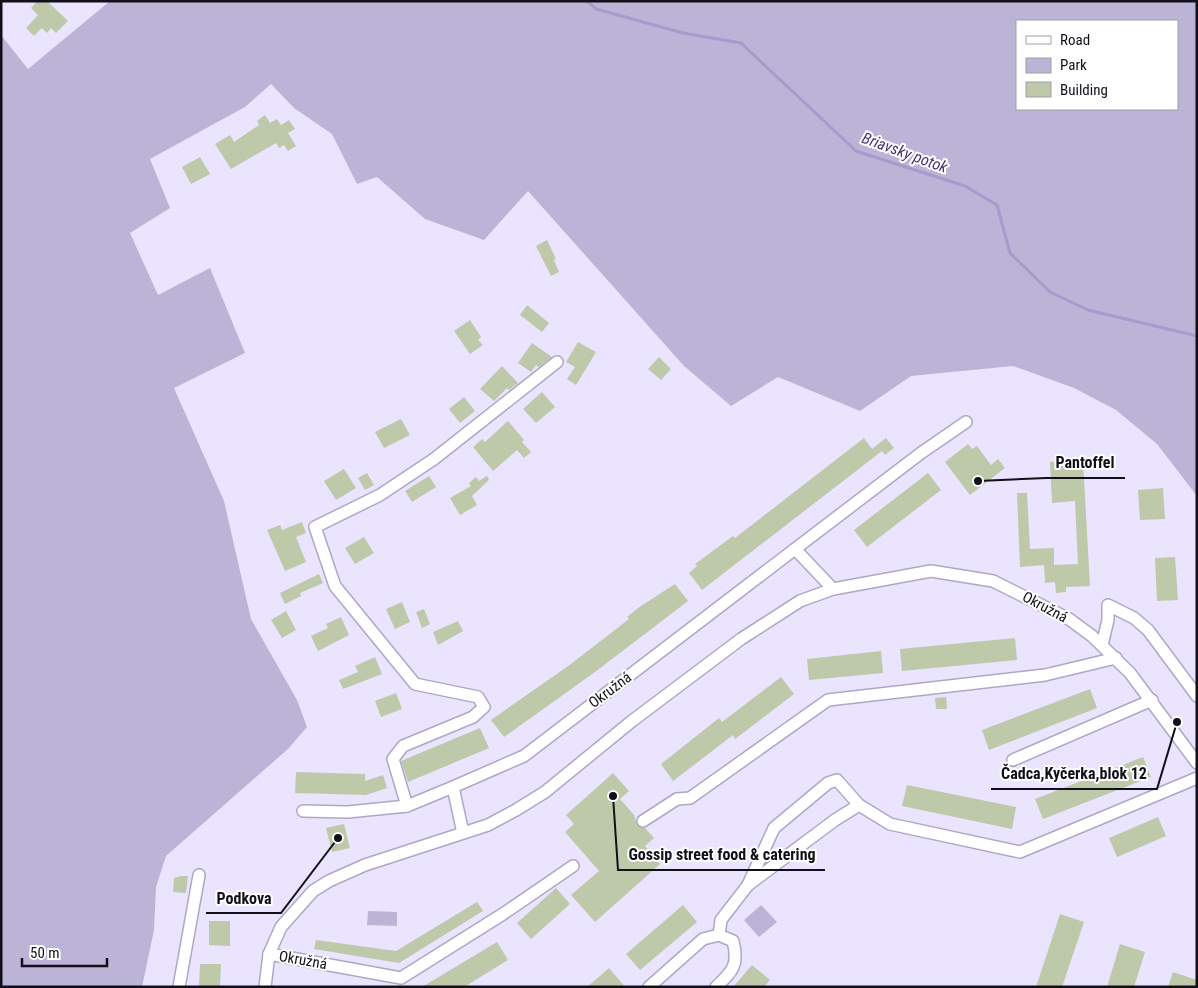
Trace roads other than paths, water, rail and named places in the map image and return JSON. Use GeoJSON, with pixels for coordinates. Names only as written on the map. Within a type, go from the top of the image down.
{"type":"FeatureCollection","features":[{"type":"Feature","properties":{"kind":"street"},"geometry":{"type":"LineString","coordinates":[[406,806],[394,759],[403,746],[473,717],[484,707],[478,698],[414,684],[335,586],[315,527],[380,494],[434,459],[558,362]]}},
{"type":"Feature","properties":{"kind":"street","name":"Okružná"},"geometry":{"type":"LineString","coordinates":[[302,811],[348,812],[406,806],[524,756],[921,453],[966,422]]}},
{"type":"Feature","properties":{"kind":"street"},"geometry":{"type":"LineString","coordinates":[[795,549],[833,589]]}},
{"type":"Feature","properties":{"kind":"street","name":"Okružná"},"geometry":{"type":"LineString","coordinates":[[265,987],[269,954],[281,927],[313,892],[328,881],[365,865],[489,824],[545,792],[632,721],[741,639],[800,601],[833,589],[931,571],[993,581],[1068,619],[1102,645],[1116,658],[1152,700],[1197,763]]}},
{"type":"Feature","properties":{"kind":"street"},"geometry":{"type":"LineString","coordinates":[[1102,645],[1108,620],[1108,605],[1134,618],[1148,630],[1197,696]]}},
{"type":"Feature","properties":{"kind":"street"},"geometry":{"type":"LineString","coordinates":[[643,821],[677,799],[690,798],[828,700],[1045,675],[1116,658]]}},
{"type":"Feature","properties":{"kind":"street"},"geometry":{"type":"LineString","coordinates":[[1013,760],[1152,700]]}},
{"type":"Feature","properties":{"kind":"street"},"geometry":{"type":"LineString","coordinates":[[719,935],[721,920],[748,886],[774,828],[828,783],[837,780],[859,805],[890,824],[1020,852],[1197,778]]}},
{"type":"Feature","properties":{"kind":"street"},"geometry":{"type":"LineString","coordinates":[[453,787],[463,833]]}},
{"type":"Feature","properties":{"kind":"street"},"geometry":{"type":"LineString","coordinates":[[748,886],[835,820],[859,805]]}},
{"type":"Feature","properties":{"kind":"street","name":"Okružná"},"geometry":{"type":"LineString","coordinates":[[269,954],[401,978],[503,914],[573,866]]}},
{"type":"Feature","properties":{"kind":"street"},"geometry":{"type":"LineString","coordinates":[[179,987],[198,875]]}},
{"type":"Feature","properties":{"kind":"street"},"geometry":{"type":"LineString","coordinates":[[649,987],[703,939],[719,935],[732,941],[736,956],[732,972],[716,987]]}},
{"type":"Feature","properties":{"kind":"waterway","name":"Briavsky potok"},"geometry":{"type":"LineString","coordinates":[[587,1],[596,9],[683,33],[741,43],[856,151],[965,186],[997,205],[1010,253],[1050,292],[1088,310],[1197,336]]}},
{"type":"Feature","properties":{"kind":"place","name":"Pantoffel"},"geometry":{"type":"Point","coordinates":[978,481]}},
{"type":"Feature","properties":{"kind":"place","name":"Čadca,Kyčerka,blok 12"},"geometry":{"type":"Point","coordinates":[1177,722]}},
{"type":"Feature","properties":{"kind":"place","name":"Gossip street food & catering"},"geometry":{"type":"Point","coordinates":[613,796]}},
{"type":"Feature","properties":{"kind":"place","name":"Podkova"},"geometry":{"type":"Point","coordinates":[338,838]}}]}
